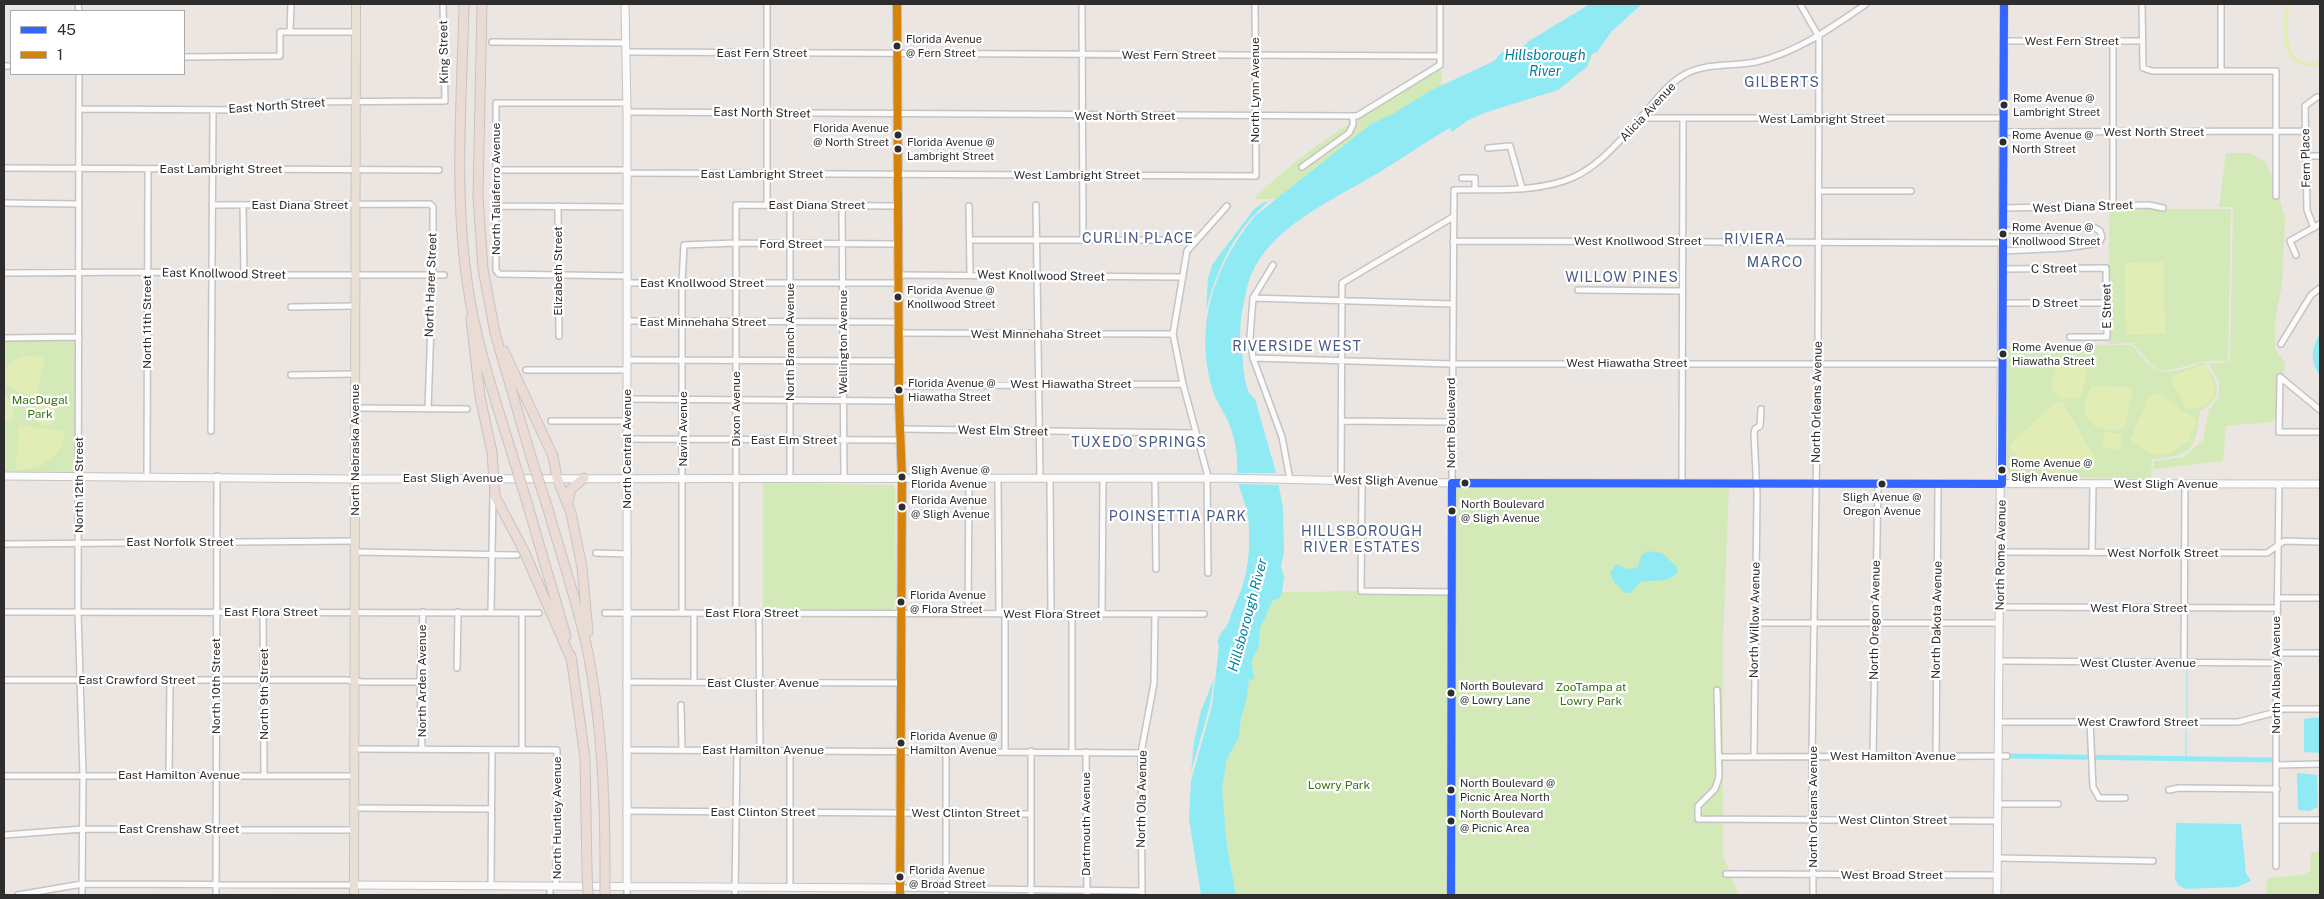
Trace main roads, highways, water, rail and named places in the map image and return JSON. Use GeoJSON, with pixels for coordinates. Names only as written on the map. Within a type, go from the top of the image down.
{"type":"FeatureCollection","features":[{"type":"Feature","properties":{"kind":"highway"},"geometry":{"type":"LineString","coordinates":[[464,4],[461,219],[470,301],[473,351],[492,452],[495,496],[509,518],[572,662]]}},
{"type":"Feature","properties":{"kind":"highway"},"geometry":{"type":"LineString","coordinates":[[482,4],[479,224],[483,269],[495,333],[547,506],[588,652]]}},
{"type":"Feature","properties":{"kind":"highway"},"geometry":{"type":"LineString","coordinates":[[470,301],[491,386],[563,622],[572,662],[586,758],[588,895]]}},
{"type":"Feature","properties":{"kind":"highway"},"geometry":{"type":"LineString","coordinates":[[495,333],[553,456],[558,478],[568,502],[582,567],[588,652],[603,763],[605,895]]}},
{"type":"Feature","properties":{"kind":"highway"},"geometry":{"type":"LineString","coordinates":[[568,502],[571,489],[584,478]]}},
{"type":"Feature","properties":{"kind":"main road","name":"North Nebraska Avenue"},"geometry":{"type":"LineString","coordinates":[[354,895],[356,4]]}},
{"type":"Feature","properties":{"kind":"main road"},"geometry":{"type":"LineString","coordinates":[[897,4],[899,400],[902,480],[900,891]]}},
{"type":"Feature","properties":{"kind":"water","name":"Hillsborough River"},"geometry":{"type":"Polygon","coordinates":[[[1590,4],[1642,4],[1612,31],[1597,52],[1592,54],[1587,67],[1558,90],[1484,113],[1467,121],[1452,132],[1450,128],[1383,170],[1321,205],[1287,229],[1272,243],[1260,258],[1250,277],[1241,318],[1241,346],[1246,385],[1255,399],[1277,476],[1283,508],[1284,552],[1281,566],[1284,577],[1279,599],[1273,600],[1260,629],[1259,646],[1252,661],[1254,680],[1249,679],[1239,737],[1227,759],[1222,788],[1227,846],[1236,895],[1201,895],[1189,819],[1191,781],[1212,706],[1219,647],[1218,639],[1229,621],[1243,585],[1247,569],[1249,545],[1248,518],[1238,483],[1235,444],[1229,424],[1213,392],[1207,368],[1205,344],[1207,321],[1211,298],[1219,276],[1241,234],[1256,215],[1371,124],[1391,115],[1430,91],[1494,61],[1502,52],[1517,52],[1529,41],[1590,4]]]}},
{"type":"Feature","properties":{"kind":"water"},"geometry":{"type":"Polygon","coordinates":[[[1269,201],[1246,225],[1229,250],[1216,278],[1206,310],[1208,279],[1212,265],[1254,209],[1269,201]]]}},
{"type":"Feature","properties":{"kind":"water"},"geometry":{"type":"Polygon","coordinates":[[[2320,334],[2320,375],[2313,360],[2313,350],[2320,334]]]}},
{"type":"Feature","properties":{"kind":"water"},"geometry":{"type":"Polygon","coordinates":[[[1647,551],[1662,553],[1677,567],[1677,573],[1664,580],[1641,582],[1630,593],[1625,593],[1614,582],[1610,572],[1617,564],[1627,569],[1638,567],[1641,556],[1647,551]]]}},
{"type":"Feature","properties":{"kind":"water"},"geometry":{"type":"Polygon","coordinates":[[[1214,679],[1210,705],[1191,772],[1194,742],[1201,711],[1214,679]]]}},
{"type":"Feature","properties":{"kind":"water"},"geometry":{"type":"Polygon","coordinates":[[[2320,717],[2320,753],[2304,752],[2304,719],[2320,717]]]}},
{"type":"Feature","properties":{"kind":"water"},"geometry":{"type":"Polygon","coordinates":[[[2297,773],[2317,775],[2318,807],[2309,811],[2298,810],[2297,773]]]}},
{"type":"Feature","properties":{"kind":"water"},"geometry":{"type":"Polygon","coordinates":[[[2176,823],[2241,824],[2246,873],[2251,881],[2237,887],[2186,889],[2179,886],[2175,879],[2176,823]]]}},
{"type":"Feature","properties":{"kind":"waterway"},"geometry":{"type":"LineString","coordinates":[[2187,668],[2187,718]]}},
{"type":"Feature","properties":{"kind":"waterway"},"geometry":{"type":"LineString","coordinates":[[2186,725],[2186,758]]}},
{"type":"Feature","properties":{"kind":"waterway"},"geometry":{"type":"LineString","coordinates":[[2007,756],[2270,760]]}},
{"type":"Feature","properties":{"kind":"place","name":"Florida Avenue @ Fern Street"},"geometry":{"type":"Point","coordinates":[897,46]}},
{"type":"Feature","properties":{"kind":"place","name":"Rome Avenue @ Lambright Street"},"geometry":{"type":"Point","coordinates":[2004,105]}},
{"type":"Feature","properties":{"kind":"place","name":"Florida Avenue @ North Street"},"geometry":{"type":"Point","coordinates":[898,135]}},
{"type":"Feature","properties":{"kind":"place","name":"Rome Avenue @ North Street"},"geometry":{"type":"Point","coordinates":[2003,142]}},
{"type":"Feature","properties":{"kind":"place","name":"Florida Avenue @ Lambright Street"},"geometry":{"type":"Point","coordinates":[898,149]}},
{"type":"Feature","properties":{"kind":"place","name":"Rome Avenue @ Knollwood Street"},"geometry":{"type":"Point","coordinates":[2003,234]}},
{"type":"Feature","properties":{"kind":"place","name":"Florida Avenue @ Knollwood Street"},"geometry":{"type":"Point","coordinates":[898,297]}},
{"type":"Feature","properties":{"kind":"place","name":"Rome Avenue @ Hiawatha Street"},"geometry":{"type":"Point","coordinates":[2003,354]}},
{"type":"Feature","properties":{"kind":"place","name":"Florida Avenue @ Hiawatha Street"},"geometry":{"type":"Point","coordinates":[899,390]}},
{"type":"Feature","properties":{"kind":"place","name":"Rome Avenue @ Sligh Avenue"},"geometry":{"type":"Point","coordinates":[2002,470]}},
{"type":"Feature","properties":{"kind":"place","name":"Sligh Avenue @ Florida Avenue"},"geometry":{"type":"Point","coordinates":[902,477]}},
{"type":"Feature","properties":{"kind":"place","name":"Sligh Avenue @ Oregon Avenue"},"geometry":{"type":"Point","coordinates":[1882,484]}},
{"type":"Feature","properties":{"kind":"place","name":"Florida Avenue @ Sligh Avenue"},"geometry":{"type":"Point","coordinates":[902,507]}},
{"type":"Feature","properties":{"kind":"place","name":"North Boulevard @ Sligh Avenue"},"geometry":{"type":"Point","coordinates":[1452,511]}},
{"type":"Feature","properties":{"kind":"place","name":"Florida Avenue @ Flora Street"},"geometry":{"type":"Point","coordinates":[901,602]}},
{"type":"Feature","properties":{"kind":"place","name":"North Boulevard @ Lowry Lane"},"geometry":{"type":"Point","coordinates":[1451,693]}},
{"type":"Feature","properties":{"kind":"place","name":"Florida Avenue @ Hamilton Avenue"},"geometry":{"type":"Point","coordinates":[901,743]}},
{"type":"Feature","properties":{"kind":"place","name":"North Boulevard @ Picnic Area North"},"geometry":{"type":"Point","coordinates":[1451,790]}},
{"type":"Feature","properties":{"kind":"place","name":"North Boulevard @ Picnic Area"},"geometry":{"type":"Point","coordinates":[1451,821]}},
{"type":"Feature","properties":{"kind":"place","name":"Florida Avenue @ Broad Street"},"geometry":{"type":"Point","coordinates":[900,877]}},
{"type":"Feature","properties":{"kind":"district","name":"GILBERTS"},"geometry":{"type":"Point","coordinates":[1782,83]}},
{"type":"Feature","properties":{"kind":"district","name":"CURLIN PLACE"},"geometry":{"type":"Point","coordinates":[1138,239]}},
{"type":"Feature","properties":{"kind":"district","name":"RIVIERA"},"geometry":{"type":"Point","coordinates":[1755,240]}},
{"type":"Feature","properties":{"kind":"district","name":"MARCO"},"geometry":{"type":"Point","coordinates":[1775,263]}},
{"type":"Feature","properties":{"kind":"district","name":"WILLOW PINES"},"geometry":{"type":"Point","coordinates":[1622,278]}},
{"type":"Feature","properties":{"kind":"district","name":"RIVERSIDE WEST"},"geometry":{"type":"Point","coordinates":[1297,347]}},
{"type":"Feature","properties":{"kind":"district","name":"TUXEDO SPRINGS"},"geometry":{"type":"Point","coordinates":[1139,443]}},
{"type":"Feature","properties":{"kind":"district","name":"POINSETTIA PARK"},"geometry":{"type":"Point","coordinates":[1178,517]}},
{"type":"Feature","properties":{"kind":"district","name":"HILLSBOROUGH RIVER ESTATES"},"geometry":{"type":"Point","coordinates":[1362,540]}},
{"type":"Feature","properties":{"kind":"park label","name":"MacDugal Park"},"geometry":{"type":"Point","coordinates":[40,407]}},
{"type":"Feature","properties":{"kind":"park label","name":"ZooTampa at Lowry Park"},"geometry":{"type":"Point","coordinates":[1591,694]}},
{"type":"Feature","properties":{"kind":"park label","name":"Lowry Park"},"geometry":{"type":"Point","coordinates":[1339,785]}}]}
